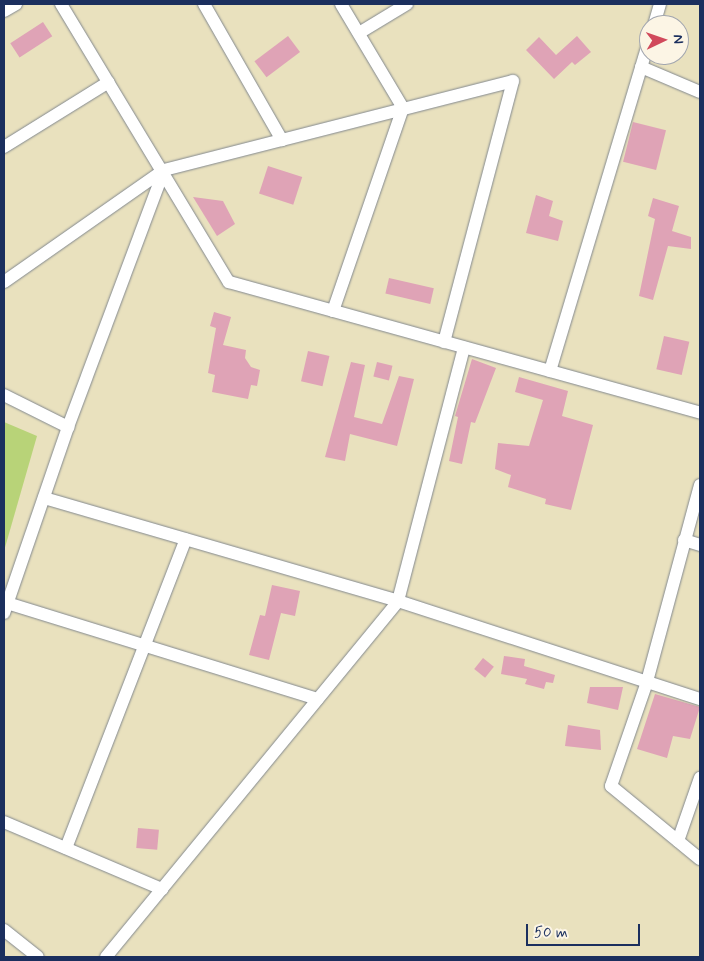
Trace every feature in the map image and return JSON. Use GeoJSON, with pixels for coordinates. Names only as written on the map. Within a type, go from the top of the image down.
{"type":"FeatureCollection","features":[{"type":"Feature","properties":{"kind":"street"},"geometry":{"type":"LineString","coordinates":[[4,11],[16,4]]}},
{"type":"Feature","properties":{"kind":"street"},"geometry":{"type":"LineString","coordinates":[[61,4],[164,170],[229,282],[700,413]]}},
{"type":"Feature","properties":{"kind":"street"},"geometry":{"type":"LineString","coordinates":[[204,4],[282,140]]}},
{"type":"Feature","properties":{"kind":"street"},"geometry":{"type":"LineString","coordinates":[[333,311],[403,108],[341,4]]}},
{"type":"Feature","properties":{"kind":"street"},"geometry":{"type":"LineString","coordinates":[[358,33],[407,4]]}},
{"type":"Feature","properties":{"kind":"street"},"geometry":{"type":"LineString","coordinates":[[550,370],[641,67],[700,92]]}},
{"type":"Feature","properties":{"kind":"street"},"geometry":{"type":"LineString","coordinates":[[4,282],[164,170],[513,81],[444,342]]}},
{"type":"Feature","properties":{"kind":"street"},"geometry":{"type":"LineString","coordinates":[[4,147],[109,82]]}},
{"type":"Feature","properties":{"kind":"street"},"geometry":{"type":"LineString","coordinates":[[164,170],[68,427],[5,608],[143,645],[318,699]]}},
{"type":"Feature","properties":{"kind":"street"},"geometry":{"type":"LineString","coordinates":[[106,957],[398,601],[464,348]]}},
{"type":"Feature","properties":{"kind":"street"},"geometry":{"type":"LineString","coordinates":[[4,395],[68,427]]}},
{"type":"Feature","properties":{"kind":"street"},"geometry":{"type":"LineString","coordinates":[[700,485],[646,682],[611,786],[700,859]]}},
{"type":"Feature","properties":{"kind":"street"},"geometry":{"type":"LineString","coordinates":[[44,498],[398,601],[700,699]]}},
{"type":"Feature","properties":{"kind":"street"},"geometry":{"type":"LineString","coordinates":[[66,848],[143,645],[186,539]]}},
{"type":"Feature","properties":{"kind":"street"},"geometry":{"type":"LineString","coordinates":[[684,540],[700,545]]}},
{"type":"Feature","properties":{"kind":"street"},"geometry":{"type":"LineString","coordinates":[[678,841],[700,778]]}},
{"type":"Feature","properties":{"kind":"street"},"geometry":{"type":"LineString","coordinates":[[4,822],[162,889]]}},
{"type":"Feature","properties":{"kind":"street"},"geometry":{"type":"LineString","coordinates":[[4,930],[38,957]]}},
{"type":"Feature","properties":{"kind":"green space"},"geometry":{"type":"Polygon","coordinates":[[[4,422],[37,436],[4,551],[4,422]]]}},
{"type":"Feature","properties":{"kind":"building"},"geometry":{"type":"Polygon","coordinates":[[[43,22],[52,36],[20,57],[10,43],[43,22]]]}},
{"type":"Feature","properties":{"kind":"building"},"geometry":{"type":"Polygon","coordinates":[[[288,36],[300,52],[266,77],[254,61],[288,36]]]}},
{"type":"Feature","properties":{"kind":"building"},"geometry":{"type":"Polygon","coordinates":[[[577,36],[591,52],[575,65],[572,62],[554,79],[526,50],[539,37],[556,55],[577,36]]]}},
{"type":"Feature","properties":{"kind":"building"},"geometry":{"type":"Polygon","coordinates":[[[633,122],[666,130],[656,170],[623,162],[633,122]]]}},
{"type":"Feature","properties":{"kind":"building"},"geometry":{"type":"Polygon","coordinates":[[[268,166],[302,177],[293,205],[259,194],[268,166]]]}},
{"type":"Feature","properties":{"kind":"building"},"geometry":{"type":"Polygon","coordinates":[[[536,195],[553,201],[549,216],[563,221],[558,241],[526,233],[536,195]]]}},
{"type":"Feature","properties":{"kind":"building"},"geometry":{"type":"Polygon","coordinates":[[[193,197],[223,201],[235,224],[217,236],[193,197]]]}},
{"type":"Feature","properties":{"kind":"building"},"geometry":{"type":"Polygon","coordinates":[[[653,198],[679,206],[672,231],[691,237],[691,249],[668,246],[653,300],[639,296],[655,219],[648,216],[653,198]]]}},
{"type":"Feature","properties":{"kind":"building"},"geometry":{"type":"Polygon","coordinates":[[[389,278],[434,288],[430,304],[385,294],[389,278]]]}},
{"type":"Feature","properties":{"kind":"building"},"geometry":{"type":"Polygon","coordinates":[[[214,312],[231,317],[223,345],[246,350],[245,358],[251,367],[260,370],[257,386],[251,385],[248,399],[212,392],[215,375],[208,373],[216,328],[210,326],[214,312]]]}},
{"type":"Feature","properties":{"kind":"building"},"geometry":{"type":"Polygon","coordinates":[[[664,336],[689,342],[682,375],[656,369],[664,336]]]}},
{"type":"Feature","properties":{"kind":"building"},"geometry":{"type":"Polygon","coordinates":[[[308,351],[329,356],[322,386],[301,381],[308,351]]]}},
{"type":"Feature","properties":{"kind":"building"},"geometry":{"type":"Polygon","coordinates":[[[472,359],[496,368],[475,423],[471,422],[462,464],[449,461],[458,417],[455,416],[472,359]]]}},
{"type":"Feature","properties":{"kind":"building"},"geometry":{"type":"Polygon","coordinates":[[[351,362],[365,365],[354,417],[382,424],[399,376],[414,379],[397,446],[350,434],[345,461],[325,457],[351,362]]]}},
{"type":"Feature","properties":{"kind":"building"},"geometry":{"type":"Polygon","coordinates":[[[377,362],[393,366],[389,380],[373,377],[377,362]]]}},
{"type":"Feature","properties":{"kind":"building"},"geometry":{"type":"Polygon","coordinates":[[[519,377],[568,391],[562,416],[593,425],[571,510],[545,504],[546,499],[508,487],[511,475],[495,469],[498,443],[529,446],[543,400],[515,392],[519,377]]]}},
{"type":"Feature","properties":{"kind":"building"},"geometry":{"type":"Polygon","coordinates":[[[272,585],[300,591],[295,616],[281,613],[269,660],[249,655],[260,615],[265,616],[272,585]]]}},
{"type":"Feature","properties":{"kind":"building"},"geometry":{"type":"Polygon","coordinates":[[[504,656],[525,659],[524,666],[555,675],[553,683],[546,682],[544,689],[525,684],[527,679],[501,674],[504,656]]]}},
{"type":"Feature","properties":{"kind":"building"},"geometry":{"type":"Polygon","coordinates":[[[483,658],[494,667],[485,678],[474,669],[483,658]]]}},
{"type":"Feature","properties":{"kind":"building"},"geometry":{"type":"Polygon","coordinates":[[[590,687],[623,687],[618,710],[587,703],[590,687]]]}},
{"type":"Feature","properties":{"kind":"building"},"geometry":{"type":"Polygon","coordinates":[[[655,694],[700,707],[690,739],[673,736],[667,758],[637,749],[655,694]]]}},
{"type":"Feature","properties":{"kind":"building"},"geometry":{"type":"Polygon","coordinates":[[[568,725],[600,730],[601,750],[565,746],[568,725]]]}},
{"type":"Feature","properties":{"kind":"building"},"geometry":{"type":"Polygon","coordinates":[[[138,828],[159,830],[157,850],[136,848],[138,828]]]}}]}
